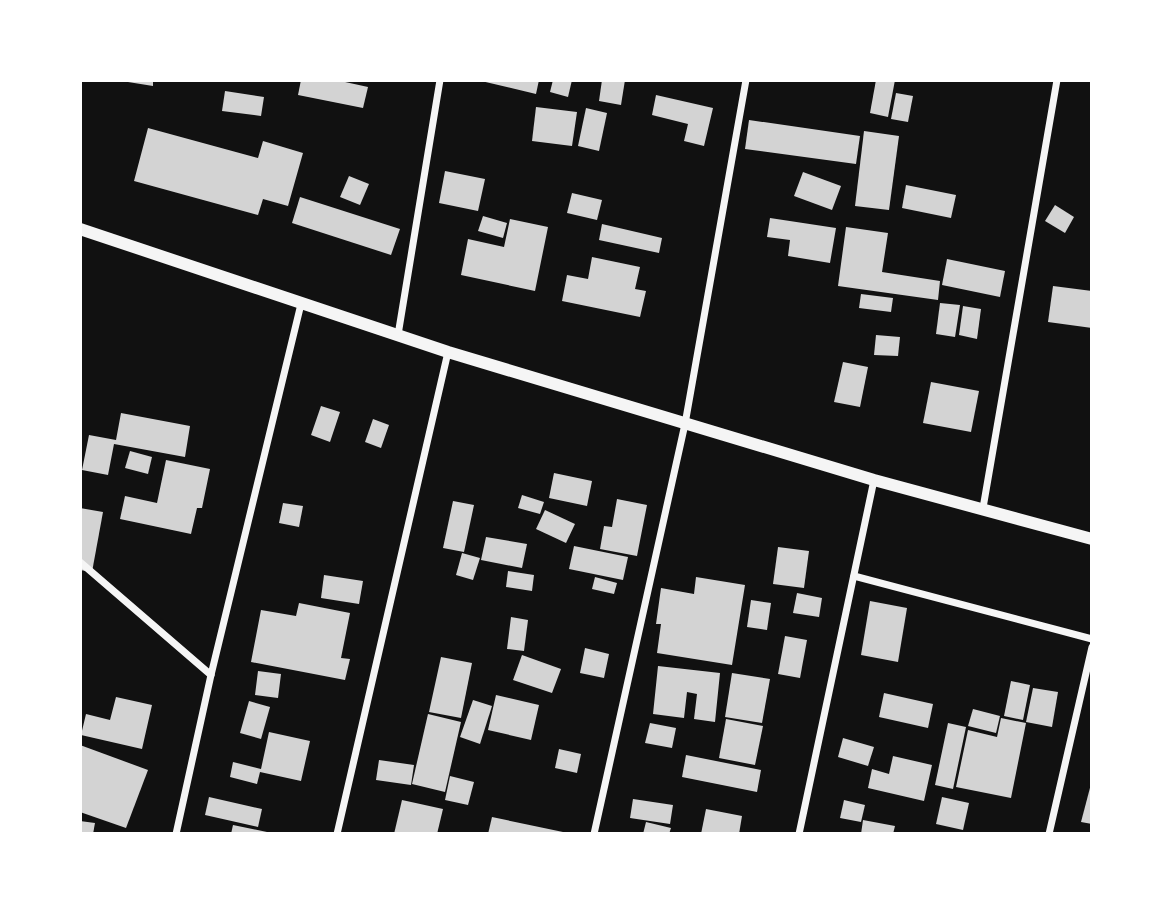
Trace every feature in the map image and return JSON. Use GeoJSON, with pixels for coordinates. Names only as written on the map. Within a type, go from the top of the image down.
{"type":"FeatureCollection","features":[{"type":"Feature","properties":{"kind":"street"},"geometry":{"type":"LineString","coordinates":[[398,335],[440,80]]}},
{"type":"Feature","properties":{"kind":"street"},"geometry":{"type":"LineString","coordinates":[[594,834],[685,424],[746,80]]}},
{"type":"Feature","properties":{"kind":"street"},"geometry":{"type":"LineString","coordinates":[[982,508],[1057,80]]}},
{"type":"Feature","properties":{"kind":"street"},"geometry":{"type":"LineString","coordinates":[[80,229],[448,352],[874,480],[1091,539]]}},
{"type":"Feature","properties":{"kind":"street"},"geometry":{"type":"LineString","coordinates":[[176,834],[211,675],[300,304]]}},
{"type":"Feature","properties":{"kind":"street"},"geometry":{"type":"LineString","coordinates":[[337,834],[448,352]]}},
{"type":"Feature","properties":{"kind":"street"},"geometry":{"type":"LineString","coordinates":[[799,834],[874,480]]}},
{"type":"Feature","properties":{"kind":"street"},"geometry":{"type":"LineString","coordinates":[[80,562],[211,675]]}},
{"type":"Feature","properties":{"kind":"street"},"geometry":{"type":"LineString","coordinates":[[854,576],[1091,639]]}},
{"type":"Feature","properties":{"kind":"street"},"geometry":{"type":"LineString","coordinates":[[1049,834],[1091,647]]}},
{"type":"Feature","properties":{"kind":"building"},"geometry":{"type":"Polygon","coordinates":[[[153,80],[153,86],[128,82],[153,80]]]}},
{"type":"Feature","properties":{"kind":"building"},"geometry":{"type":"Polygon","coordinates":[[[301,80],[336,80],[368,87],[363,108],[298,95],[301,80]]]}},
{"type":"Feature","properties":{"kind":"building"},"geometry":{"type":"Polygon","coordinates":[[[477,80],[539,80],[536,94],[477,80]]]}},
{"type":"Feature","properties":{"kind":"building"},"geometry":{"type":"Polygon","coordinates":[[[553,80],[572,80],[568,97],[550,92],[553,80]]]}},
{"type":"Feature","properties":{"kind":"building"},"geometry":{"type":"Polygon","coordinates":[[[602,80],[625,80],[621,105],[599,101],[602,80]]]}},
{"type":"Feature","properties":{"kind":"building"},"geometry":{"type":"Polygon","coordinates":[[[876,80],[895,80],[888,117],[870,113],[876,80]]]}},
{"type":"Feature","properties":{"kind":"building"},"geometry":{"type":"Polygon","coordinates":[[[225,91],[264,97],[261,116],[222,111],[225,91]]]}},
{"type":"Feature","properties":{"kind":"building"},"geometry":{"type":"Polygon","coordinates":[[[896,93],[913,96],[908,122],[891,119],[896,93]]]}},
{"type":"Feature","properties":{"kind":"building"},"geometry":{"type":"Polygon","coordinates":[[[656,95],[713,108],[704,146],[684,141],[688,124],[652,115],[656,95]]]}},
{"type":"Feature","properties":{"kind":"building"},"geometry":{"type":"Polygon","coordinates":[[[536,107],[577,112],[572,146],[532,141],[536,107]]]}},
{"type":"Feature","properties":{"kind":"building"},"geometry":{"type":"Polygon","coordinates":[[[586,108],[607,113],[599,151],[578,146],[586,108]]]}},
{"type":"Feature","properties":{"kind":"building"},"geometry":{"type":"Polygon","coordinates":[[[749,120],[860,136],[856,164],[745,149],[749,120]]]}},
{"type":"Feature","properties":{"kind":"building"},"geometry":{"type":"Polygon","coordinates":[[[148,128],[258,158],[263,141],[303,153],[288,206],[263,199],[258,215],[134,181],[148,128]]]}},
{"type":"Feature","properties":{"kind":"building"},"geometry":{"type":"Polygon","coordinates":[[[864,131],[899,136],[889,210],[855,206],[864,131]]]}},
{"type":"Feature","properties":{"kind":"building"},"geometry":{"type":"Polygon","coordinates":[[[445,171],[485,179],[478,211],[439,203],[445,171]]]}},
{"type":"Feature","properties":{"kind":"building"},"geometry":{"type":"Polygon","coordinates":[[[803,172],[841,186],[832,210],[794,196],[803,172]]]}},
{"type":"Feature","properties":{"kind":"building"},"geometry":{"type":"Polygon","coordinates":[[[349,176],[369,184],[360,205],[340,197],[349,176]]]}},
{"type":"Feature","properties":{"kind":"building"},"geometry":{"type":"Polygon","coordinates":[[[906,185],[956,195],[951,218],[902,208],[906,185]]]}},
{"type":"Feature","properties":{"kind":"building"},"geometry":{"type":"Polygon","coordinates":[[[572,193],[602,200],[597,220],[567,213],[572,193]]]}},
{"type":"Feature","properties":{"kind":"building"},"geometry":{"type":"Polygon","coordinates":[[[300,197],[400,229],[391,255],[292,223],[300,197]]]}},
{"type":"Feature","properties":{"kind":"building"},"geometry":{"type":"Polygon","coordinates":[[[1055,205],[1074,217],[1065,233],[1045,221],[1055,205]]]}},
{"type":"Feature","properties":{"kind":"building"},"geometry":{"type":"Polygon","coordinates":[[[483,216],[507,223],[503,238],[478,231],[483,216]]]}},
{"type":"Feature","properties":{"kind":"building"},"geometry":{"type":"Polygon","coordinates":[[[770,218],[836,228],[830,263],[788,256],[790,240],[767,237],[770,218]]]}},
{"type":"Feature","properties":{"kind":"building"},"geometry":{"type":"Polygon","coordinates":[[[510,219],[548,227],[535,291],[461,275],[468,239],[504,247],[510,219]]]}},
{"type":"Feature","properties":{"kind":"building"},"geometry":{"type":"Polygon","coordinates":[[[602,224],[662,238],[659,253],[599,240],[602,224]]]}},
{"type":"Feature","properties":{"kind":"building"},"geometry":{"type":"Polygon","coordinates":[[[846,227],[888,233],[882,272],[940,281],[938,300],[838,286],[846,227]]]}},
{"type":"Feature","properties":{"kind":"building"},"geometry":{"type":"Polygon","coordinates":[[[592,257],[640,267],[635,289],[646,291],[640,317],[562,301],[567,275],[588,279],[592,257]]]}},
{"type":"Feature","properties":{"kind":"building"},"geometry":{"type":"Polygon","coordinates":[[[947,259],[1005,271],[1000,297],[942,285],[947,259]]]}},
{"type":"Feature","properties":{"kind":"building"},"geometry":{"type":"Polygon","coordinates":[[[1053,286],[1092,291],[1092,328],[1048,322],[1053,286]]]}},
{"type":"Feature","properties":{"kind":"building"},"geometry":{"type":"Polygon","coordinates":[[[861,294],[893,298],[891,312],[859,308],[861,294]]]}},
{"type":"Feature","properties":{"kind":"building"},"geometry":{"type":"Polygon","coordinates":[[[940,303],[960,305],[955,337],[936,334],[940,303]]]}},
{"type":"Feature","properties":{"kind":"building"},"geometry":{"type":"Polygon","coordinates":[[[963,306],[981,309],[977,339],[959,335],[963,306]]]}},
{"type":"Feature","properties":{"kind":"building"},"geometry":{"type":"Polygon","coordinates":[[[876,335],[900,337],[898,356],[874,355],[876,335]]]}},
{"type":"Feature","properties":{"kind":"building"},"geometry":{"type":"Polygon","coordinates":[[[843,362],[868,367],[860,407],[834,402],[843,362]]]}},
{"type":"Feature","properties":{"kind":"building"},"geometry":{"type":"Polygon","coordinates":[[[931,382],[979,391],[971,432],[923,423],[931,382]]]}},
{"type":"Feature","properties":{"kind":"building"},"geometry":{"type":"Polygon","coordinates":[[[321,406],[340,412],[330,442],[311,435],[321,406]]]}},
{"type":"Feature","properties":{"kind":"building"},"geometry":{"type":"Polygon","coordinates":[[[121,413],[190,426],[185,457],[114,444],[108,475],[82,470],[89,435],[116,440],[121,413]]]}},
{"type":"Feature","properties":{"kind":"building"},"geometry":{"type":"Polygon","coordinates":[[[373,419],[389,425],[381,448],[365,442],[373,419]]]}},
{"type":"Feature","properties":{"kind":"building"},"geometry":{"type":"Polygon","coordinates":[[[130,451],[152,457],[148,474],[125,468],[130,451]]]}},
{"type":"Feature","properties":{"kind":"building"},"geometry":{"type":"Polygon","coordinates":[[[166,460],[210,469],[202,508],[197,508],[191,534],[120,519],[125,496],[157,503],[166,460]]]}},
{"type":"Feature","properties":{"kind":"building"},"geometry":{"type":"Polygon","coordinates":[[[554,473],[592,481],[587,506],[549,498],[554,473]]]}},
{"type":"Feature","properties":{"kind":"building"},"geometry":{"type":"Polygon","coordinates":[[[522,495],[544,502],[540,514],[518,508],[522,495]]]}},
{"type":"Feature","properties":{"kind":"building"},"geometry":{"type":"Polygon","coordinates":[[[617,499],[647,505],[637,556],[600,549],[604,526],[612,527],[617,499]]]}},
{"type":"Feature","properties":{"kind":"building"},"geometry":{"type":"Polygon","coordinates":[[[453,501],[474,505],[464,552],[443,548],[453,501]]]}},
{"type":"Feature","properties":{"kind":"building"},"geometry":{"type":"Polygon","coordinates":[[[283,503],[303,506],[299,527],[279,523],[283,503]]]}},
{"type":"Feature","properties":{"kind":"building"},"geometry":{"type":"Polygon","coordinates":[[[80,508],[103,512],[92,572],[80,570],[80,508]]]}},
{"type":"Feature","properties":{"kind":"building"},"geometry":{"type":"Polygon","coordinates":[[[545,510],[575,524],[566,543],[536,529],[545,510]]]}},
{"type":"Feature","properties":{"kind":"building"},"geometry":{"type":"Polygon","coordinates":[[[486,537],[527,544],[522,568],[481,560],[486,537]]]}},
{"type":"Feature","properties":{"kind":"building"},"geometry":{"type":"Polygon","coordinates":[[[574,546],[628,557],[623,580],[569,569],[574,546]]]}},
{"type":"Feature","properties":{"kind":"building"},"geometry":{"type":"Polygon","coordinates":[[[778,547],[809,551],[804,588],[773,584],[778,547]]]}},
{"type":"Feature","properties":{"kind":"building"},"geometry":{"type":"Polygon","coordinates":[[[462,553],[480,558],[473,580],[456,575],[462,553]]]}},
{"type":"Feature","properties":{"kind":"building"},"geometry":{"type":"Polygon","coordinates":[[[508,571],[534,575],[532,591],[506,587],[508,571]]]}},
{"type":"Feature","properties":{"kind":"building"},"geometry":{"type":"Polygon","coordinates":[[[324,575],[363,581],[359,604],[321,598],[324,575]]]}},
{"type":"Feature","properties":{"kind":"building"},"geometry":{"type":"Polygon","coordinates":[[[595,577],[617,583],[614,594],[592,589],[595,577]]]}},
{"type":"Feature","properties":{"kind":"building"},"geometry":{"type":"Polygon","coordinates":[[[696,577],[745,585],[732,665],[657,653],[661,624],[656,624],[661,588],[694,594],[696,577]]]}},
{"type":"Feature","properties":{"kind":"building"},"geometry":{"type":"Polygon","coordinates":[[[797,593],[822,598],[819,617],[793,613],[797,593]]]}},
{"type":"Feature","properties":{"kind":"building"},"geometry":{"type":"Polygon","coordinates":[[[751,600],[771,603],[767,630],[747,627],[751,600]]]}},
{"type":"Feature","properties":{"kind":"building"},"geometry":{"type":"Polygon","coordinates":[[[870,601],[907,608],[898,662],[861,655],[870,601]]]}},
{"type":"Feature","properties":{"kind":"building"},"geometry":{"type":"Polygon","coordinates":[[[299,603],[350,613],[341,658],[350,659],[345,680],[251,662],[261,610],[296,616],[299,603]]]}},
{"type":"Feature","properties":{"kind":"building"},"geometry":{"type":"Polygon","coordinates":[[[511,617],[528,620],[524,651],[507,649],[511,617]]]}},
{"type":"Feature","properties":{"kind":"building"},"geometry":{"type":"Polygon","coordinates":[[[785,636],[807,640],[800,678],[778,674],[785,636]]]}},
{"type":"Feature","properties":{"kind":"building"},"geometry":{"type":"Polygon","coordinates":[[[585,648],[609,654],[604,678],[580,673],[585,648]]]}},
{"type":"Feature","properties":{"kind":"building"},"geometry":{"type":"Polygon","coordinates":[[[522,655],[561,669],[552,693],[513,680],[522,655]]]}},
{"type":"Feature","properties":{"kind":"building"},"geometry":{"type":"Polygon","coordinates":[[[441,657],[472,663],[461,718],[429,712],[441,657]]]}},
{"type":"Feature","properties":{"kind":"building"},"geometry":{"type":"Polygon","coordinates":[[[658,666],[720,673],[715,722],[694,719],[697,694],[687,692],[684,718],[653,714],[658,666]]]}},
{"type":"Feature","properties":{"kind":"building"},"geometry":{"type":"Polygon","coordinates":[[[258,671],[281,674],[278,698],[255,695],[258,671]]]}},
{"type":"Feature","properties":{"kind":"building"},"geometry":{"type":"Polygon","coordinates":[[[732,673],[770,679],[762,723],[725,717],[732,673]]]}},
{"type":"Feature","properties":{"kind":"building"},"geometry":{"type":"Polygon","coordinates":[[[1011,681],[1030,685],[1023,720],[1004,716],[1011,681]]]}},
{"type":"Feature","properties":{"kind":"building"},"geometry":{"type":"Polygon","coordinates":[[[1033,688],[1058,692],[1052,727],[1026,722],[1033,688]]]}},
{"type":"Feature","properties":{"kind":"building"},"geometry":{"type":"Polygon","coordinates":[[[884,693],[933,704],[928,728],[879,717],[884,693]]]}},
{"type":"Feature","properties":{"kind":"building"},"geometry":{"type":"Polygon","coordinates":[[[496,695],[539,705],[531,740],[488,730],[496,695]]]}},
{"type":"Feature","properties":{"kind":"building"},"geometry":{"type":"Polygon","coordinates":[[[116,697],[152,705],[142,749],[81,735],[86,714],[110,720],[116,697]]]}},
{"type":"Feature","properties":{"kind":"building"},"geometry":{"type":"Polygon","coordinates":[[[473,700],[492,706],[480,744],[460,737],[473,700]]]}},
{"type":"Feature","properties":{"kind":"building"},"geometry":{"type":"Polygon","coordinates":[[[249,701],[270,707],[261,739],[240,733],[249,701]]]}},
{"type":"Feature","properties":{"kind":"building"},"geometry":{"type":"Polygon","coordinates":[[[973,709],[1000,716],[996,733],[968,726],[973,709]]]}},
{"type":"Feature","properties":{"kind":"building"},"geometry":{"type":"Polygon","coordinates":[[[428,714],[461,722],[445,792],[412,784],[428,714]]]}},
{"type":"Feature","properties":{"kind":"building"},"geometry":{"type":"Polygon","coordinates":[[[1001,718],[1026,723],[1011,798],[956,787],[968,730],[997,737],[1001,718]]]}},
{"type":"Feature","properties":{"kind":"building"},"geometry":{"type":"Polygon","coordinates":[[[726,719],[763,726],[755,765],[719,758],[726,719]]]}},
{"type":"Feature","properties":{"kind":"building"},"geometry":{"type":"Polygon","coordinates":[[[650,723],[676,728],[672,748],[645,743],[650,723]]]}},
{"type":"Feature","properties":{"kind":"building"},"geometry":{"type":"Polygon","coordinates":[[[948,723],[966,727],[953,789],[935,785],[948,723]]]}},
{"type":"Feature","properties":{"kind":"building"},"geometry":{"type":"Polygon","coordinates":[[[269,732],[310,741],[301,781],[260,772],[257,784],[230,777],[233,762],[261,769],[269,732]]]}},
{"type":"Feature","properties":{"kind":"building"},"geometry":{"type":"Polygon","coordinates":[[[843,738],[874,747],[868,766],[838,757],[843,738]]]}},
{"type":"Feature","properties":{"kind":"building"},"geometry":{"type":"Polygon","coordinates":[[[80,745],[148,770],[126,828],[80,812],[80,745]]]}},
{"type":"Feature","properties":{"kind":"building"},"geometry":{"type":"Polygon","coordinates":[[[559,749],[581,754],[577,773],[555,768],[559,749]]]}},
{"type":"Feature","properties":{"kind":"building"},"geometry":{"type":"Polygon","coordinates":[[[686,755],[761,770],[757,792],[682,777],[686,755]]]}},
{"type":"Feature","properties":{"kind":"building"},"geometry":{"type":"Polygon","coordinates":[[[893,756],[932,765],[924,801],[868,788],[872,769],[889,774],[893,756]]]}},
{"type":"Feature","properties":{"kind":"building"},"geometry":{"type":"Polygon","coordinates":[[[379,760],[414,765],[411,785],[376,780],[379,760]]]}},
{"type":"Feature","properties":{"kind":"building"},"geometry":{"type":"Polygon","coordinates":[[[450,776],[474,782],[468,805],[445,800],[450,776]]]}},
{"type":"Feature","properties":{"kind":"building"},"geometry":{"type":"Polygon","coordinates":[[[1092,784],[1092,824],[1081,822],[1092,784]]]}},
{"type":"Feature","properties":{"kind":"building"},"geometry":{"type":"Polygon","coordinates":[[[209,797],[262,809],[258,827],[205,815],[209,797]]]}},
{"type":"Feature","properties":{"kind":"building"},"geometry":{"type":"Polygon","coordinates":[[[942,797],[969,803],[963,830],[936,824],[942,797]]]}},
{"type":"Feature","properties":{"kind":"building"},"geometry":{"type":"Polygon","coordinates":[[[633,799],[673,805],[670,824],[630,818],[633,799]]]}},
{"type":"Feature","properties":{"kind":"building"},"geometry":{"type":"Polygon","coordinates":[[[402,800],[443,809],[437,834],[394,834],[402,800]]]}},
{"type":"Feature","properties":{"kind":"building"},"geometry":{"type":"Polygon","coordinates":[[[844,800],[865,805],[861,822],[840,818],[844,800]]]}},
{"type":"Feature","properties":{"kind":"building"},"geometry":{"type":"Polygon","coordinates":[[[706,809],[742,816],[739,834],[701,834],[706,809]]]}},
{"type":"Feature","properties":{"kind":"building"},"geometry":{"type":"Polygon","coordinates":[[[492,817],[563,832],[563,834],[488,834],[492,817]]]}},
{"type":"Feature","properties":{"kind":"building"},"geometry":{"type":"Polygon","coordinates":[[[863,820],[895,826],[893,834],[861,834],[863,820]]]}},
{"type":"Feature","properties":{"kind":"building"},"geometry":{"type":"Polygon","coordinates":[[[80,821],[95,823],[93,834],[80,834],[80,821]]]}},
{"type":"Feature","properties":{"kind":"building"},"geometry":{"type":"Polygon","coordinates":[[[646,822],[671,828],[669,834],[643,834],[646,822]]]}},
{"type":"Feature","properties":{"kind":"building"},"geometry":{"type":"Polygon","coordinates":[[[233,825],[267,832],[267,834],[231,834],[233,825]]]}}]}
